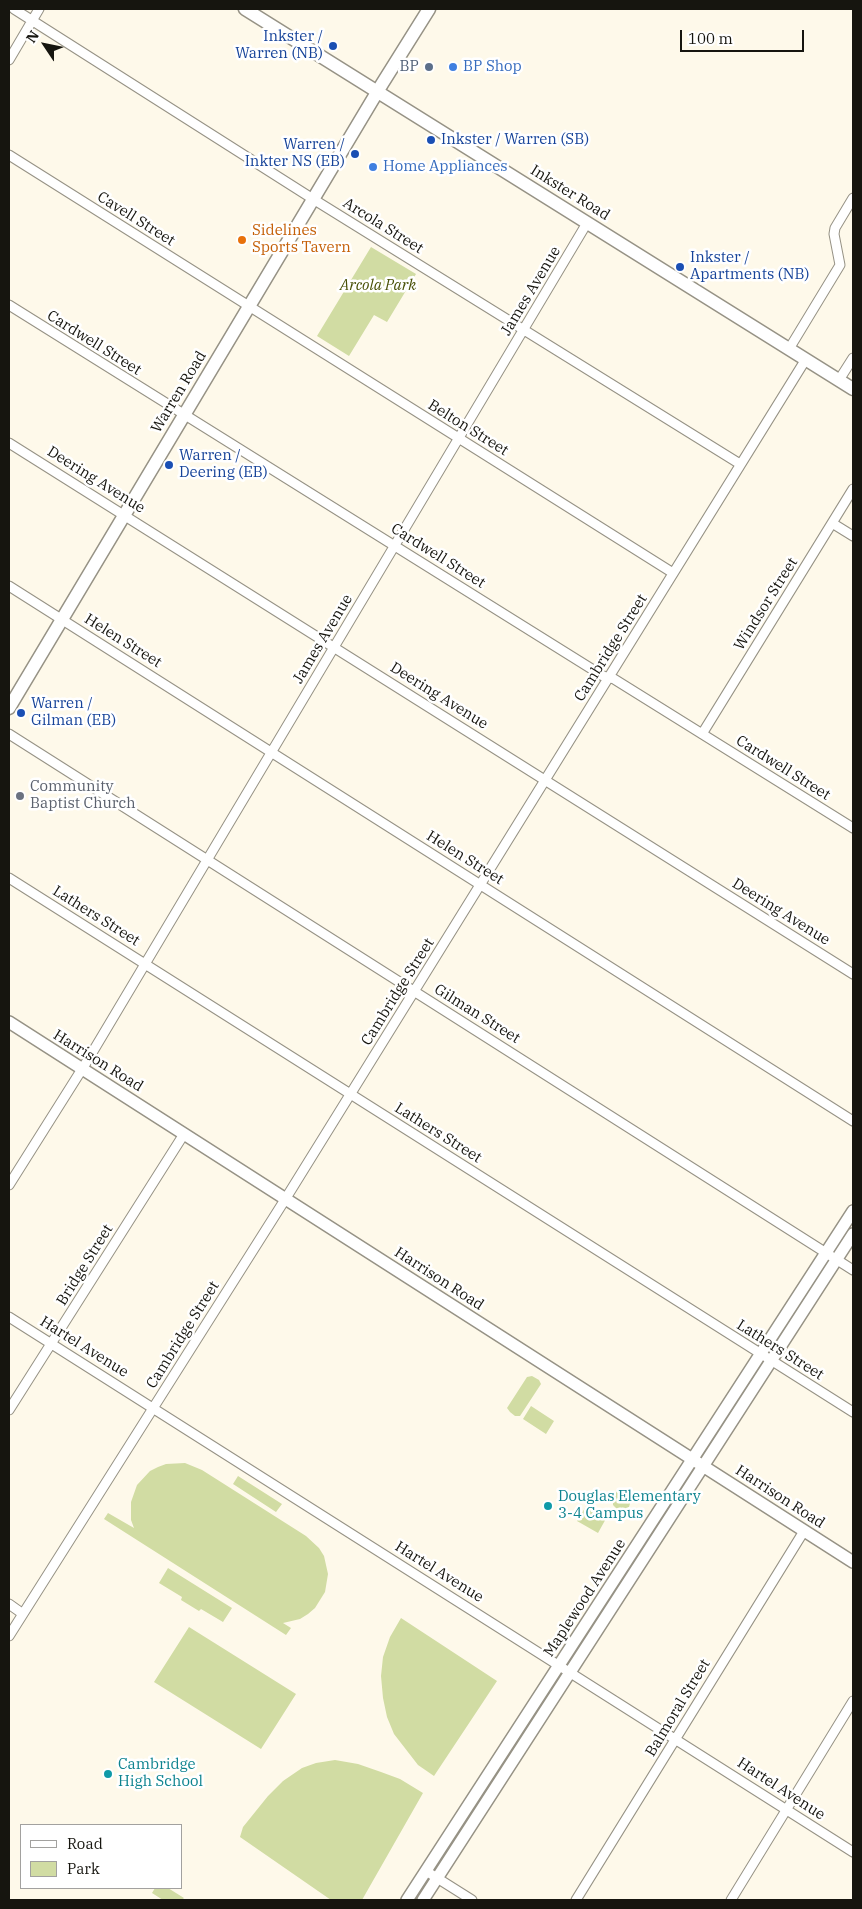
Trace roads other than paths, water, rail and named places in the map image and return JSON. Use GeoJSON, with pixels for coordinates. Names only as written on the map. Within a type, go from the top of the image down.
{"type":"FeatureCollection","features":[{"type":"Feature","properties":{"kind":"main road","name":"Inkster Road"},"geometry":{"type":"LineString","coordinates":[[245,9],[853,389]]}},
{"type":"Feature","properties":{"kind":"main road","name":"Warren Road"},"geometry":{"type":"LineString","coordinates":[[9,708],[377,92],[429,9]]}},
{"type":"Feature","properties":{"kind":"street","name":"Arcola Street"},"geometry":{"type":"LineString","coordinates":[[14,9],[313,199],[740,464]]}},
{"type":"Feature","properties":{"kind":"street"},"geometry":{"type":"LineString","coordinates":[[9,60],[39,9]]}},
{"type":"Feature","properties":{"kind":"street","name":"Cavell Street"},"geometry":{"type":"LineString","coordinates":[[9,155],[249,306]]}},
{"type":"Feature","properties":{"kind":"street"},"geometry":{"type":"LineString","coordinates":[[789,349],[840,265],[834,234],[835,228],[853,198]]}},
{"type":"Feature","properties":{"kind":"street","name":"James Avenue"},"geometry":{"type":"LineString","coordinates":[[9,1185],[207,860],[587,223]]}},
{"type":"Feature","properties":{"kind":"street","name":"Cardwell Street"},"geometry":{"type":"LineString","coordinates":[[9,305],[184,416],[853,828]]}},
{"type":"Feature","properties":{"kind":"street","name":"Belton Street"},"geometry":{"type":"LineString","coordinates":[[249,306],[674,573]]}},
{"type":"Feature","properties":{"kind":"street"},"geometry":{"type":"LineString","coordinates":[[839,380],[853,358]]}},
{"type":"Feature","properties":{"kind":"street","name":"Cambridge Street"},"geometry":{"type":"LineString","coordinates":[[9,1636],[351,1094],[806,359]]}},
{"type":"Feature","properties":{"kind":"street","name":"Deering Avenue"},"geometry":{"type":"LineString","coordinates":[[9,443],[546,779],[853,974]]}},
{"type":"Feature","properties":{"kind":"street","name":"Windsor Street"},"geometry":{"type":"LineString","coordinates":[[702,734],[853,489]]}},
{"type":"Feature","properties":{"kind":"street"},"geometry":{"type":"LineString","coordinates":[[832,523],[853,536]]}},
{"type":"Feature","properties":{"kind":"street","name":"Helen Street"},"geometry":{"type":"LineString","coordinates":[[9,586],[853,1121]]}},
{"type":"Feature","properties":{"kind":"street","name":"Gilman Street"},"geometry":{"type":"LineString","coordinates":[[9,734],[853,1270]]}},
{"type":"Feature","properties":{"kind":"street","name":"Lathers Street"},"geometry":{"type":"LineString","coordinates":[[9,878],[853,1412]]}},
{"type":"Feature","properties":{"kind":"street","name":"Harrison Road"},"geometry":{"type":"LineString","coordinates":[[9,1022],[853,1562]]}},
{"type":"Feature","properties":{"kind":"street","name":"Bridge Street"},"geometry":{"type":"LineString","coordinates":[[9,1410],[184,1134]]}},
{"type":"Feature","properties":{"kind":"street","name":"Maplewood Avenue"},"geometry":{"type":"LineString","coordinates":[[423,1900],[570,1672],[699,1462],[761,1354],[853,1211]]}},
{"type":"Feature","properties":{"kind":"street","name":"Maplewood Avenue"},"geometry":{"type":"LineString","coordinates":[[407,1900],[559,1665],[771,1361],[853,1234]]}},
{"type":"Feature","properties":{"kind":"street","name":"Hartel Avenue"},"geometry":{"type":"LineString","coordinates":[[9,1317],[853,1852]]}},
{"type":"Feature","properties":{"kind":"street","name":"Balmoral Street"},"geometry":{"type":"LineString","coordinates":[[576,1900],[804,1531]]}},
{"type":"Feature","properties":{"kind":"street"},"geometry":{"type":"LineString","coordinates":[[9,1604],[23,1614]]}},
{"type":"Feature","properties":{"kind":"street"},"geometry":{"type":"LineString","coordinates":[[731,1900],[853,1702]]}},
{"type":"Feature","properties":{"kind":"street"},"geometry":{"type":"LineString","coordinates":[[516,1732],[527,1738]]}},
{"type":"Feature","properties":{"kind":"street"},"geometry":{"type":"LineString","coordinates":[[474,1796],[486,1803]]}},
{"type":"Feature","properties":{"kind":"street"},"geometry":{"type":"LineString","coordinates":[[426,1871],[472,1900]]}},
{"type":"Feature","properties":{"kind":"place","name":"Inkster / Warren (NB)"},"geometry":{"type":"Point","coordinates":[333,46]}},
{"type":"Feature","properties":{"kind":"place","name":"BP"},"geometry":{"type":"Point","coordinates":[429,67]}},
{"type":"Feature","properties":{"kind":"place","name":"BP Shop"},"geometry":{"type":"Point","coordinates":[453,67]}},
{"type":"Feature","properties":{"kind":"place","name":"Inkster / Warren (SB)"},"geometry":{"type":"Point","coordinates":[431,140]}},
{"type":"Feature","properties":{"kind":"place","name":"Warren / Inkter NS (EB)"},"geometry":{"type":"Point","coordinates":[355,154]}},
{"type":"Feature","properties":{"kind":"place","name":"Home Appliances"},"geometry":{"type":"Point","coordinates":[373,167]}},
{"type":"Feature","properties":{"kind":"place","name":"Sidelines Sports Tavern"},"geometry":{"type":"Point","coordinates":[242,240]}},
{"type":"Feature","properties":{"kind":"place","name":"Inkster / Apartments (NB)"},"geometry":{"type":"Point","coordinates":[680,267]}},
{"type":"Feature","properties":{"kind":"place","name":"Warren / Deering (EB)"},"geometry":{"type":"Point","coordinates":[169,465]}},
{"type":"Feature","properties":{"kind":"place","name":"Warren / Gilman (EB)"},"geometry":{"type":"Point","coordinates":[21,713]}},
{"type":"Feature","properties":{"kind":"place","name":"Community Baptist Church"},"geometry":{"type":"Point","coordinates":[20,796]}},
{"type":"Feature","properties":{"kind":"place","name":"Douglas Elementary 3-4 Campus"},"geometry":{"type":"Point","coordinates":[548,1506]}},
{"type":"Feature","properties":{"kind":"place","name":"Cambridge High School"},"geometry":{"type":"Point","coordinates":[108,1774]}},
{"type":"Feature","properties":{"kind":"park label","name":"Arcola Park"},"geometry":{"type":"Point","coordinates":[378,286]}}]}
